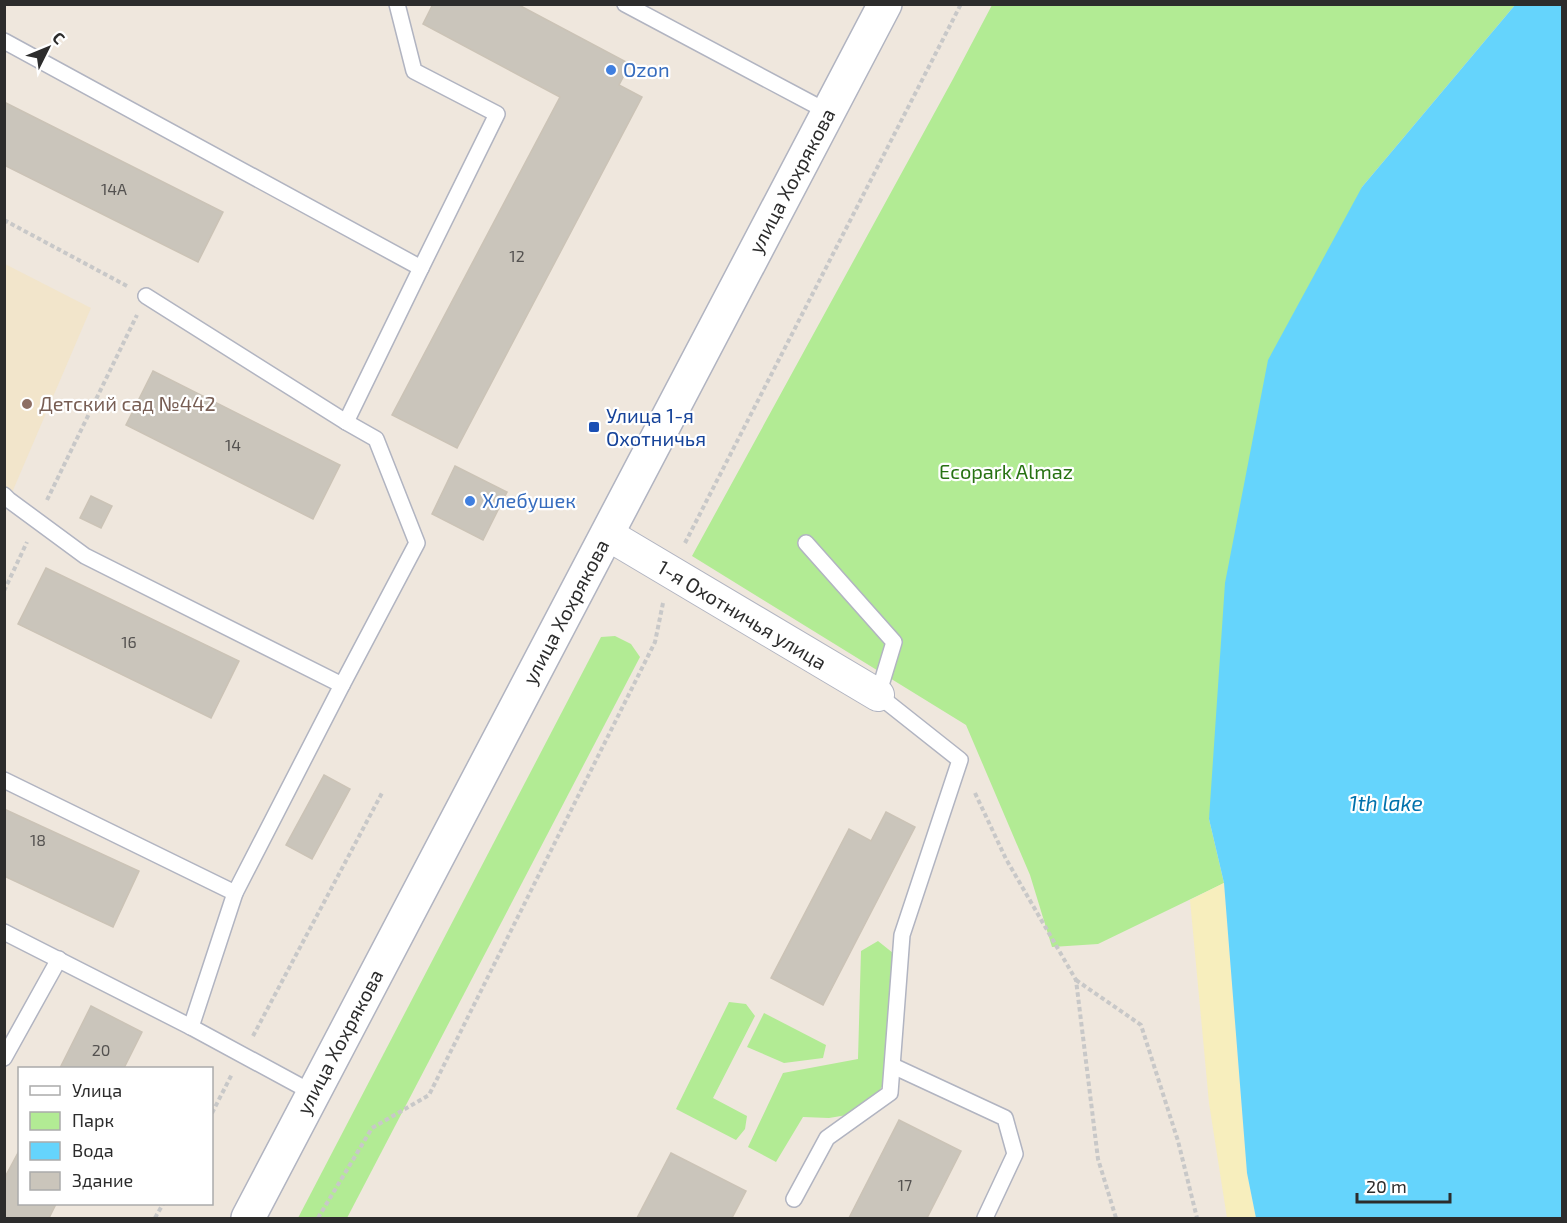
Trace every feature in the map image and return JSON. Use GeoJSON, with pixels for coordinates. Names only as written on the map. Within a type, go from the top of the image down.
{"type":"FeatureCollection","features":[{"type":"Feature","properties":{"kind":"main road","name":"улица Хохрякова"},"geometry":{"type":"LineString","coordinates":[[248,1218],[885,4]]}},
{"type":"Feature","properties":{"kind":"street","name":"1-я Охотничья улица"},"geometry":{"type":"LineString","coordinates":[[607,534],[878,695]]}},
{"type":"Feature","properties":{"kind":"lane"},"geometry":{"type":"LineString","coordinates":[[346,422],[497,114],[414,71],[398,4]]}},
{"type":"Feature","properties":{"kind":"lane"},"geometry":{"type":"LineString","coordinates":[[625,4],[828,112]]}},
{"type":"Feature","properties":{"kind":"lane"},"geometry":{"type":"LineString","coordinates":[[4,41],[421,268]]}},
{"type":"Feature","properties":{"kind":"lane"},"geometry":{"type":"LineString","coordinates":[[146,296],[376,439],[417,543],[235,893],[191,1027]]}},
{"type":"Feature","properties":{"kind":"lane"},"geometry":{"type":"LineString","coordinates":[[4,495],[85,556],[342,685]]}},
{"type":"Feature","properties":{"kind":"lane"},"geometry":{"type":"LineString","coordinates":[[794,1199],[826,1138],[890,1092],[902,935],[960,760],[878,695],[894,642],[806,543]]}},
{"type":"Feature","properties":{"kind":"lane"},"geometry":{"type":"LineString","coordinates":[[4,780],[235,893]]}},
{"type":"Feature","properties":{"kind":"lane"},"geometry":{"type":"LineString","coordinates":[[4,932],[191,1027],[314,1093]]}},
{"type":"Feature","properties":{"kind":"lane"},"geometry":{"type":"LineString","coordinates":[[4,1058],[59,959]]}},
{"type":"Feature","properties":{"kind":"lane"},"geometry":{"type":"LineString","coordinates":[[892,1066],[1005,1118],[1015,1154],[985,1218]]}},
{"type":"Feature","properties":{"kind":"path"},"geometry":{"type":"LineString","coordinates":[[318,1218],[372,1128],[429,1095],[655,642],[670,572],[961,4]]}},
{"type":"Feature","properties":{"kind":"path"},"geometry":{"type":"LineString","coordinates":[[4,220],[146,296],[4,591]]}},
{"type":"Feature","properties":{"kind":"path"},"geometry":{"type":"LineString","coordinates":[[960,760],[1006,859],[1076,980],[1098,1159],[1116,1218]]}},
{"type":"Feature","properties":{"kind":"path"},"geometry":{"type":"LineString","coordinates":[[213,1111],[382,793]]}},
{"type":"Feature","properties":{"kind":"path"},"geometry":{"type":"LineString","coordinates":[[1076,980],[1141,1025],[1178,1141],[1197,1218]]}},
{"type":"Feature","properties":{"kind":"shaded area","name":"Детский сад №442"},"geometry":{"type":"Polygon","coordinates":[[[5,264],[91,308],[5,509],[5,264]]]}},
{"type":"Feature","properties":{"kind":"green space","name":"Ecopark Almaz"},"geometry":{"type":"Polygon","coordinates":[[[992,5],[1515,5],[1362,187],[1209,819],[1224,883],[1098,944],[1052,947],[1030,875],[966,725],[692,556],[992,5]]]}},
{"type":"Feature","properties":{"kind":"green space"},"geometry":{"type":"Polygon","coordinates":[[[615,636],[631,644],[640,657],[347,1218],[298,1218],[601,637],[615,636]]]}},
{"type":"Feature","properties":{"kind":"green space"},"geometry":{"type":"Polygon","coordinates":[[[878,941],[893,953],[887,1078],[874,1100],[853,1114],[829,1118],[803,1117],[776,1162],[748,1147],[783,1073],[858,1059],[861,951],[878,941]]]}},
{"type":"Feature","properties":{"kind":"green space"},"geometry":{"type":"Polygon","coordinates":[[[729,1002],[746,1004],[755,1016],[713,1098],[747,1116],[745,1129],[736,1140],[676,1109],[729,1002]]]}},
{"type":"Feature","properties":{"kind":"green space"},"geometry":{"type":"Polygon","coordinates":[[[764,1013],[826,1045],[823,1058],[784,1063],[747,1047],[764,1013]]]}},
{"type":"Feature","properties":{"kind":"sand"},"geometry":{"type":"Polygon","coordinates":[[[1224,883],[1247,1173],[1256,1218],[1227,1218],[1209,1103],[1190,900],[1224,883]]]}},
{"type":"Feature","properties":{"kind":"water","name":"1th lake"},"geometry":{"type":"Polygon","coordinates":[[[1515,5],[1562,5],[1562,1218],[1256,1218],[1247,1173],[1224,883],[1209,819],[1225,583],[1268,360],[1362,187],[1515,5]]]}},
{"type":"Feature","properties":{"kind":"building"},"geometry":{"type":"Polygon","coordinates":[[[433,4],[517,4],[630,64],[619,85],[642,97],[457,448],[392,415],[560,97],[423,24],[433,4]]]}},
{"type":"Feature","properties":{"kind":"building"},"geometry":{"type":"Polygon","coordinates":[[[4,102],[223,212],[198,262],[4,165],[4,102]]]}},
{"type":"Feature","properties":{"kind":"building"},"geometry":{"type":"Polygon","coordinates":[[[153,371],[340,465],[313,519],[126,425],[153,371]]]}},
{"type":"Feature","properties":{"kind":"building"},"geometry":{"type":"Polygon","coordinates":[[[455,466],[507,492],[483,540],[432,514],[455,466]]]}},
{"type":"Feature","properties":{"kind":"building"},"geometry":{"type":"Polygon","coordinates":[[[91,496],[112,506],[101,528],[80,518],[91,496]]]}},
{"type":"Feature","properties":{"kind":"building"},"geometry":{"type":"Polygon","coordinates":[[[46,568],[239,661],[211,718],[18,624],[46,568]]]}},
{"type":"Feature","properties":{"kind":"building"},"geometry":{"type":"Polygon","coordinates":[[[324,775],[350,789],[312,859],[286,845],[324,775]]]}},
{"type":"Feature","properties":{"kind":"building"},"geometry":{"type":"Polygon","coordinates":[[[4,809],[139,871],[113,927],[4,876],[4,809]]]}},
{"type":"Feature","properties":{"kind":"building"},"geometry":{"type":"Polygon","coordinates":[[[886,812],[915,827],[823,1005],[771,978],[849,829],[871,841],[886,812]]]}},
{"type":"Feature","properties":{"kind":"building"},"geometry":{"type":"Polygon","coordinates":[[[91,1006],[142,1032],[124,1067],[60,1067],[91,1006]]]}},
{"type":"Feature","properties":{"kind":"building"},"geometry":{"type":"Polygon","coordinates":[[[899,1120],[961,1151],[927,1218],[849,1218],[899,1120]]]}},
{"type":"Feature","properties":{"kind":"building"},"geometry":{"type":"Polygon","coordinates":[[[18,1153],[18,1205],[56,1205],[49,1218],[4,1218],[4,1179],[18,1153]]]}},
{"type":"Feature","properties":{"kind":"building"},"geometry":{"type":"Polygon","coordinates":[[[671,1153],[746,1191],[732,1218],[637,1218],[671,1153]]]}},
{"type":"Feature","properties":{"kind":"place","name":"Ozon"},"geometry":{"type":"Point","coordinates":[611,70]}},
{"type":"Feature","properties":{"kind":"place","name":"Детский сад №442"},"geometry":{"type":"Point","coordinates":[27,404]}},
{"type":"Feature","properties":{"kind":"place","name":"Улица 1-я Охотничья"},"geometry":{"type":"Point","coordinates":[594,427]}},
{"type":"Feature","properties":{"kind":"place","name":"Хлебушек"},"geometry":{"type":"Point","coordinates":[470,501]}}]}
